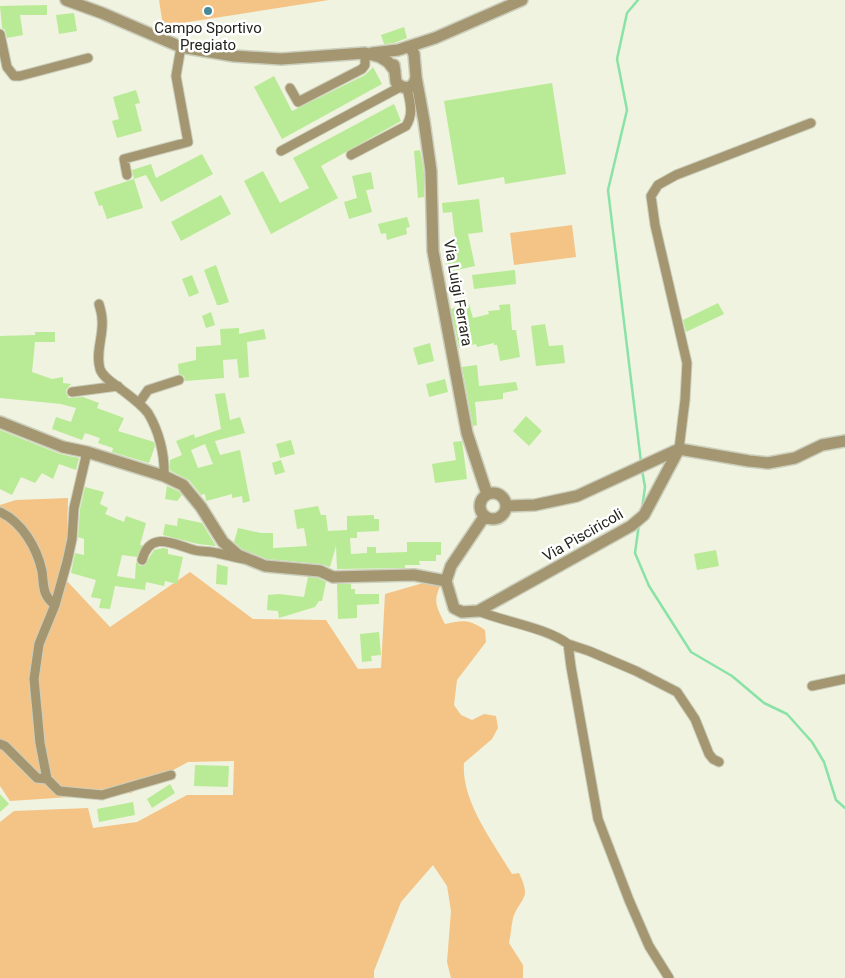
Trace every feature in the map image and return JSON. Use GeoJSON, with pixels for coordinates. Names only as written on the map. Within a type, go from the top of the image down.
{"type":"FeatureCollection","features":[{"type":"Feature","properties":{"kind":"street"},"geometry":{"type":"LineString","coordinates":[[66,0],[102,13],[181,47],[234,56],[281,59],[365,53],[403,48],[435,38],[522,0]]}},
{"type":"Feature","properties":{"kind":"street"},"geometry":{"type":"LineString","coordinates":[[0,34],[7,67],[14,76],[88,58]]}},
{"type":"Feature","properties":{"kind":"street"},"geometry":{"type":"LineString","coordinates":[[281,150],[405,84],[416,62],[435,38]]}},
{"type":"Feature","properties":{"kind":"street"},"geometry":{"type":"LineString","coordinates":[[127,175],[124,159],[188,142],[176,76],[181,47]]}},
{"type":"Feature","properties":{"kind":"street"},"geometry":{"type":"LineString","coordinates":[[403,48],[412,50],[416,62]]}},
{"type":"Feature","properties":{"kind":"street"},"geometry":{"type":"LineString","coordinates":[[351,155],[406,126],[410,120],[411,110],[405,84],[394,57],[403,48]]}},
{"type":"Feature","properties":{"kind":"street"},"geometry":{"type":"LineString","coordinates":[[365,53],[380,57],[388,62],[405,84]]}},
{"type":"Feature","properties":{"kind":"street"},"geometry":{"type":"LineString","coordinates":[[290,88],[298,102],[362,69],[365,66],[365,53]]}},
{"type":"Feature","properties":{"kind":"street","name":"Via Luigi Ferrara"},"geometry":{"type":"LineString","coordinates":[[405,84],[431,172],[433,251],[467,433],[487,494],[482,496],[480,502],[484,517]]}},
{"type":"Feature","properties":{"kind":"street"},"geometry":{"type":"LineString","coordinates":[[676,454],[685,400],[687,363],[654,225],[651,196],[658,185],[676,175],[811,123]]}},
{"type":"Feature","properties":{"kind":"street"},"geometry":{"type":"LineString","coordinates":[[98,304],[102,319],[98,358],[100,370],[139,403],[148,414],[157,434],[165,464],[164,476]]}},
{"type":"Feature","properties":{"kind":"street"},"geometry":{"type":"LineString","coordinates":[[139,403],[148,390],[179,380]]}},
{"type":"Feature","properties":{"kind":"street"},"geometry":{"type":"LineString","coordinates":[[72,392],[118,386]]}},
{"type":"Feature","properties":{"kind":"street"},"geometry":{"type":"LineString","coordinates":[[0,416],[70,443],[87,452]]}},
{"type":"Feature","properties":{"kind":"street"},"geometry":{"type":"LineString","coordinates":[[0,422],[63,447],[87,452],[164,476],[183,485],[201,507],[223,542],[238,555],[265,566],[320,571],[333,577],[414,575],[446,581]]}},
{"type":"Feature","properties":{"kind":"street"},"geometry":{"type":"LineString","coordinates":[[506,506],[535,505],[577,496],[616,480],[657,459],[676,454],[768,463],[789,459],[822,446],[845,441]]}},
{"type":"Feature","properties":{"kind":"street"},"geometry":{"type":"LineString","coordinates":[[87,452],[74,508],[68,562],[55,605],[39,644],[34,679],[40,744],[47,779],[59,791],[102,795],[171,775]]}},
{"type":"Feature","properties":{"kind":"street","name":"Via Pisciricoli"},"geometry":{"type":"LineString","coordinates":[[478,611],[631,526],[644,515],[676,454]]}},
{"type":"Feature","properties":{"kind":"street"},"geometry":{"type":"LineString","coordinates":[[487,494],[498,494],[504,499],[505,512],[493,519],[484,517],[451,566],[446,581],[454,608],[462,612],[478,611],[494,618],[550,634],[568,644],[589,650],[636,671],[677,692],[695,719],[709,754],[718,762]]}},
{"type":"Feature","properties":{"kind":"street"},"geometry":{"type":"LineString","coordinates":[[0,512],[13,520],[21,528],[34,549],[42,570],[43,587],[47,599],[55,605]]}},
{"type":"Feature","properties":{"kind":"street"},"geometry":{"type":"LineString","coordinates":[[142,560],[144,553],[150,545],[167,541],[196,550],[251,560]]}},
{"type":"Feature","properties":{"kind":"street"},"geometry":{"type":"LineString","coordinates":[[568,644],[598,819],[649,946],[668,978]]}},
{"type":"Feature","properties":{"kind":"street"},"geometry":{"type":"LineString","coordinates":[[812,686],[845,679]]}},
{"type":"Feature","properties":{"kind":"street"},"geometry":{"type":"LineString","coordinates":[[0,744],[5,746],[37,778],[47,779]]}},
{"type":"Feature","properties":{"kind":"shaded area","name":"Campo Sportivo Pregiato"},"geometry":{"type":"Polygon","coordinates":[[[159,0],[329,0],[163,26],[159,0]]]}},
{"type":"Feature","properties":{"kind":"shaded area"},"geometry":{"type":"Polygon","coordinates":[[[572,225],[576,257],[514,265],[510,233],[572,225]]]}},
{"type":"Feature","properties":{"kind":"shaded area"},"geometry":{"type":"Polygon","coordinates":[[[68,498],[66,580],[110,627],[190,572],[253,619],[326,620],[358,669],[381,668],[385,594],[444,577],[436,600],[438,610],[445,624],[466,621],[485,630],[486,642],[457,680],[454,705],[461,715],[472,720],[484,714],[496,716],[498,728],[492,739],[464,763],[464,777],[480,821],[512,874],[519,873],[525,888],[524,897],[513,918],[509,943],[523,965],[523,978],[451,978],[447,962],[451,911],[447,886],[433,865],[401,902],[374,971],[374,978],[0,978],[0,822],[14,811],[88,808],[93,828],[137,822],[187,795],[233,795],[234,761],[188,762],[131,793],[10,801],[0,786],[0,505],[16,500],[68,498]]]}},
{"type":"Feature","properties":{"kind":"building"},"geometry":{"type":"Polygon","coordinates":[[[47,5],[47,15],[20,15],[23,35],[7,38],[5,30],[2,28],[0,6],[47,5]]]}},
{"type":"Feature","properties":{"kind":"building"},"geometry":{"type":"Polygon","coordinates":[[[74,13],[77,31],[59,34],[56,15],[74,13]]]}},
{"type":"Feature","properties":{"kind":"building"},"geometry":{"type":"Polygon","coordinates":[[[404,27],[407,38],[394,43],[384,44],[381,35],[404,27]]]}},
{"type":"Feature","properties":{"kind":"building"},"geometry":{"type":"Polygon","coordinates":[[[373,67],[382,84],[282,139],[254,87],[274,76],[292,111],[365,75],[373,67]]]}},
{"type":"Feature","properties":{"kind":"building"},"geometry":{"type":"Polygon","coordinates":[[[552,83],[566,174],[505,184],[504,177],[458,185],[444,101],[552,83]]]}},
{"type":"Feature","properties":{"kind":"building"},"geometry":{"type":"Polygon","coordinates":[[[136,90],[140,103],[135,104],[142,131],[117,138],[112,121],[119,119],[113,97],[136,90]]]}},
{"type":"Feature","properties":{"kind":"building"},"geometry":{"type":"Polygon","coordinates":[[[394,104],[401,121],[321,166],[338,198],[271,234],[244,181],[263,171],[280,203],[309,188],[293,158],[394,104]]]}},
{"type":"Feature","properties":{"kind":"building"},"geometry":{"type":"Polygon","coordinates":[[[420,150],[424,172],[424,197],[418,198],[414,151],[420,150]]]}},
{"type":"Feature","properties":{"kind":"building"},"geometry":{"type":"Polygon","coordinates":[[[202,154],[213,174],[161,202],[146,175],[134,179],[132,170],[151,164],[156,178],[202,154]]]}},
{"type":"Feature","properties":{"kind":"building"},"geometry":{"type":"Polygon","coordinates":[[[371,172],[374,189],[366,190],[372,212],[349,219],[344,202],[357,198],[352,176],[371,172]]]}},
{"type":"Feature","properties":{"kind":"building"},"geometry":{"type":"Polygon","coordinates":[[[134,179],[143,208],[107,219],[102,205],[99,206],[94,192],[134,179]]]}},
{"type":"Feature","properties":{"kind":"building"},"geometry":{"type":"Polygon","coordinates":[[[221,195],[231,214],[181,241],[171,222],[221,195]]]}},
{"type":"Feature","properties":{"kind":"building"},"geometry":{"type":"Polygon","coordinates":[[[479,199],[483,232],[468,234],[475,266],[448,272],[443,250],[456,247],[452,212],[443,213],[442,203],[479,199]]]}},
{"type":"Feature","properties":{"kind":"building"},"geometry":{"type":"Polygon","coordinates":[[[407,217],[410,227],[406,228],[407,234],[387,240],[386,233],[381,234],[378,224],[407,217]]]}},
{"type":"Feature","properties":{"kind":"building"},"geometry":{"type":"Polygon","coordinates":[[[216,265],[229,302],[220,305],[217,305],[204,270],[216,265]]]}},
{"type":"Feature","properties":{"kind":"building"},"geometry":{"type":"Polygon","coordinates":[[[515,270],[516,284],[474,289],[472,275],[515,270]]]}},
{"type":"Feature","properties":{"kind":"building"},"geometry":{"type":"Polygon","coordinates":[[[192,275],[199,293],[189,297],[182,279],[192,275]]]}},
{"type":"Feature","properties":{"kind":"building"},"geometry":{"type":"Polygon","coordinates":[[[718,303],[724,314],[686,332],[683,320],[718,303]]]}},
{"type":"Feature","properties":{"kind":"building"},"geometry":{"type":"Polygon","coordinates":[[[469,304],[473,318],[489,314],[488,311],[500,310],[499,305],[510,304],[512,330],[516,330],[520,357],[500,361],[497,345],[494,345],[494,343],[477,347],[476,344],[459,348],[451,309],[469,304]]]}},
{"type":"Feature","properties":{"kind":"building"},"geometry":{"type":"Polygon","coordinates":[[[211,312],[215,325],[206,328],[202,316],[211,312]]]}},
{"type":"Feature","properties":{"kind":"building"},"geometry":{"type":"Polygon","coordinates":[[[545,324],[549,346],[563,345],[565,363],[536,366],[531,326],[545,324]]]}},
{"type":"Feature","properties":{"kind":"building"},"geometry":{"type":"Polygon","coordinates":[[[239,328],[239,334],[264,329],[266,339],[247,342],[249,377],[239,378],[237,359],[223,360],[224,378],[185,381],[184,376],[179,374],[178,364],[196,360],[196,347],[221,345],[220,329],[239,328]]]}},
{"type":"Feature","properties":{"kind":"building"},"geometry":{"type":"Polygon","coordinates":[[[35,332],[55,332],[55,342],[35,342],[32,372],[52,379],[63,377],[63,383],[71,384],[66,390],[69,398],[83,397],[99,403],[97,408],[124,418],[118,431],[154,442],[155,446],[149,463],[112,452],[113,448],[98,443],[100,438],[85,433],[82,440],[52,429],[56,417],[71,422],[76,408],[61,404],[0,398],[0,336],[35,335],[35,332]]]}},
{"type":"Feature","properties":{"kind":"building"},"geometry":{"type":"Polygon","coordinates":[[[430,343],[434,361],[418,365],[413,348],[430,343]]]}},
{"type":"Feature","properties":{"kind":"building"},"geometry":{"type":"Polygon","coordinates":[[[477,365],[479,386],[516,382],[518,390],[503,393],[503,399],[475,402],[477,425],[473,426],[462,367],[477,365]]]}},
{"type":"Feature","properties":{"kind":"building"},"geometry":{"type":"Polygon","coordinates":[[[445,379],[448,392],[429,397],[426,384],[445,379]]]}},
{"type":"Feature","properties":{"kind":"building"},"geometry":{"type":"Polygon","coordinates":[[[225,393],[230,420],[240,417],[245,433],[215,441],[220,455],[240,450],[250,501],[243,503],[242,496],[232,498],[232,494],[206,501],[205,494],[201,495],[189,480],[170,469],[170,460],[182,455],[176,441],[194,434],[195,438],[221,429],[215,394],[225,393]],[[205,444],[191,450],[198,468],[213,464],[205,444]]]}},
{"type":"Feature","properties":{"kind":"building"},"geometry":{"type":"Polygon","coordinates":[[[526,416],[542,431],[529,446],[513,431],[526,416]]]}},
{"type":"Feature","properties":{"kind":"building"},"geometry":{"type":"Polygon","coordinates":[[[0,430],[60,454],[79,458],[76,470],[59,464],[53,479],[42,473],[35,483],[21,477],[12,495],[0,489],[0,430]]]}},
{"type":"Feature","properties":{"kind":"building"},"geometry":{"type":"Polygon","coordinates":[[[291,440],[295,454],[280,458],[276,444],[291,440]]]}},
{"type":"Feature","properties":{"kind":"building"},"geometry":{"type":"Polygon","coordinates":[[[462,441],[467,479],[435,483],[432,464],[456,460],[453,442],[462,441]]]}},
{"type":"Feature","properties":{"kind":"building"},"geometry":{"type":"Polygon","coordinates":[[[281,460],[285,472],[275,475],[272,463],[281,460]]]}},
{"type":"Feature","properties":{"kind":"building"},"geometry":{"type":"Polygon","coordinates":[[[167,486],[182,495],[177,501],[165,499],[167,486]]]}},
{"type":"Feature","properties":{"kind":"building"},"geometry":{"type":"Polygon","coordinates":[[[85,487],[104,492],[100,504],[108,508],[105,514],[124,522],[126,516],[146,523],[140,545],[143,545],[137,557],[122,555],[117,576],[135,579],[136,562],[140,566],[145,565],[154,550],[163,548],[168,549],[168,554],[183,557],[177,584],[165,581],[164,586],[146,582],[145,590],[115,586],[110,609],[99,608],[101,599],[91,597],[96,580],[71,573],[75,553],[84,555],[84,539],[78,537],[80,509],[85,487]]]}},
{"type":"Feature","properties":{"kind":"building"},"geometry":{"type":"Polygon","coordinates":[[[318,506],[321,515],[326,515],[328,531],[347,530],[347,516],[374,515],[374,519],[379,519],[379,531],[357,532],[357,538],[350,538],[351,554],[367,553],[367,547],[376,547],[376,553],[407,552],[407,542],[441,542],[441,555],[436,555],[436,561],[419,561],[420,565],[405,565],[405,568],[337,569],[336,546],[330,567],[321,564],[267,559],[242,549],[234,542],[238,528],[261,533],[273,533],[273,548],[307,546],[304,528],[297,529],[294,510],[318,506]]]}},
{"type":"Feature","properties":{"kind":"building"},"geometry":{"type":"Polygon","coordinates":[[[178,518],[202,523],[216,546],[198,544],[163,535],[165,524],[177,526],[178,518]]]}},
{"type":"Feature","properties":{"kind":"building"},"geometry":{"type":"Polygon","coordinates":[[[716,550],[719,566],[697,570],[694,554],[716,550]]]}},
{"type":"Feature","properties":{"kind":"building"},"geometry":{"type":"Polygon","coordinates":[[[217,564],[228,567],[227,585],[216,584],[217,564]]]}},
{"type":"Feature","properties":{"kind":"building"},"geometry":{"type":"Polygon","coordinates":[[[308,577],[318,578],[326,582],[322,601],[319,601],[315,607],[279,618],[278,611],[267,610],[268,595],[279,594],[304,597],[308,577]]]}},
{"type":"Feature","properties":{"kind":"building"},"geometry":{"type":"Polygon","coordinates":[[[337,584],[351,584],[351,589],[355,589],[355,594],[379,594],[379,604],[357,605],[357,618],[338,619],[337,584]]]}},
{"type":"Feature","properties":{"kind":"building"},"geometry":{"type":"Polygon","coordinates":[[[379,632],[381,655],[371,656],[372,661],[362,662],[360,634],[379,632]]]}},
{"type":"Feature","properties":{"kind":"building"},"geometry":{"type":"Polygon","coordinates":[[[195,765],[229,766],[228,787],[194,786],[195,765]]]}},
{"type":"Feature","properties":{"kind":"building"},"geometry":{"type":"Polygon","coordinates":[[[170,784],[175,793],[152,808],[147,799],[170,784]]]}},
{"type":"Feature","properties":{"kind":"building"},"geometry":{"type":"Polygon","coordinates":[[[0,794],[9,804],[0,812],[0,794]]]}},
{"type":"Feature","properties":{"kind":"building"},"geometry":{"type":"Polygon","coordinates":[[[133,802],[135,815],[99,822],[97,809],[133,802]]]}},
{"type":"Feature","properties":{"kind":"waterway"},"geometry":{"type":"LineString","coordinates":[[638,0],[627,13],[617,59],[627,110],[608,190],[641,462]]}},
{"type":"Feature","properties":{"kind":"waterway"},"geometry":{"type":"LineString","coordinates":[[642,470],[645,487],[642,509]]}},
{"type":"Feature","properties":{"kind":"waterway"},"geometry":{"type":"LineString","coordinates":[[639,524],[635,553],[649,586],[691,652],[732,676],[764,703],[787,714],[812,742],[824,762],[836,800],[845,808]]}},
{"type":"Feature","properties":{"kind":"place","name":"Campo Sportivo Pregiato"},"geometry":{"type":"Point","coordinates":[208,11]}}]}
